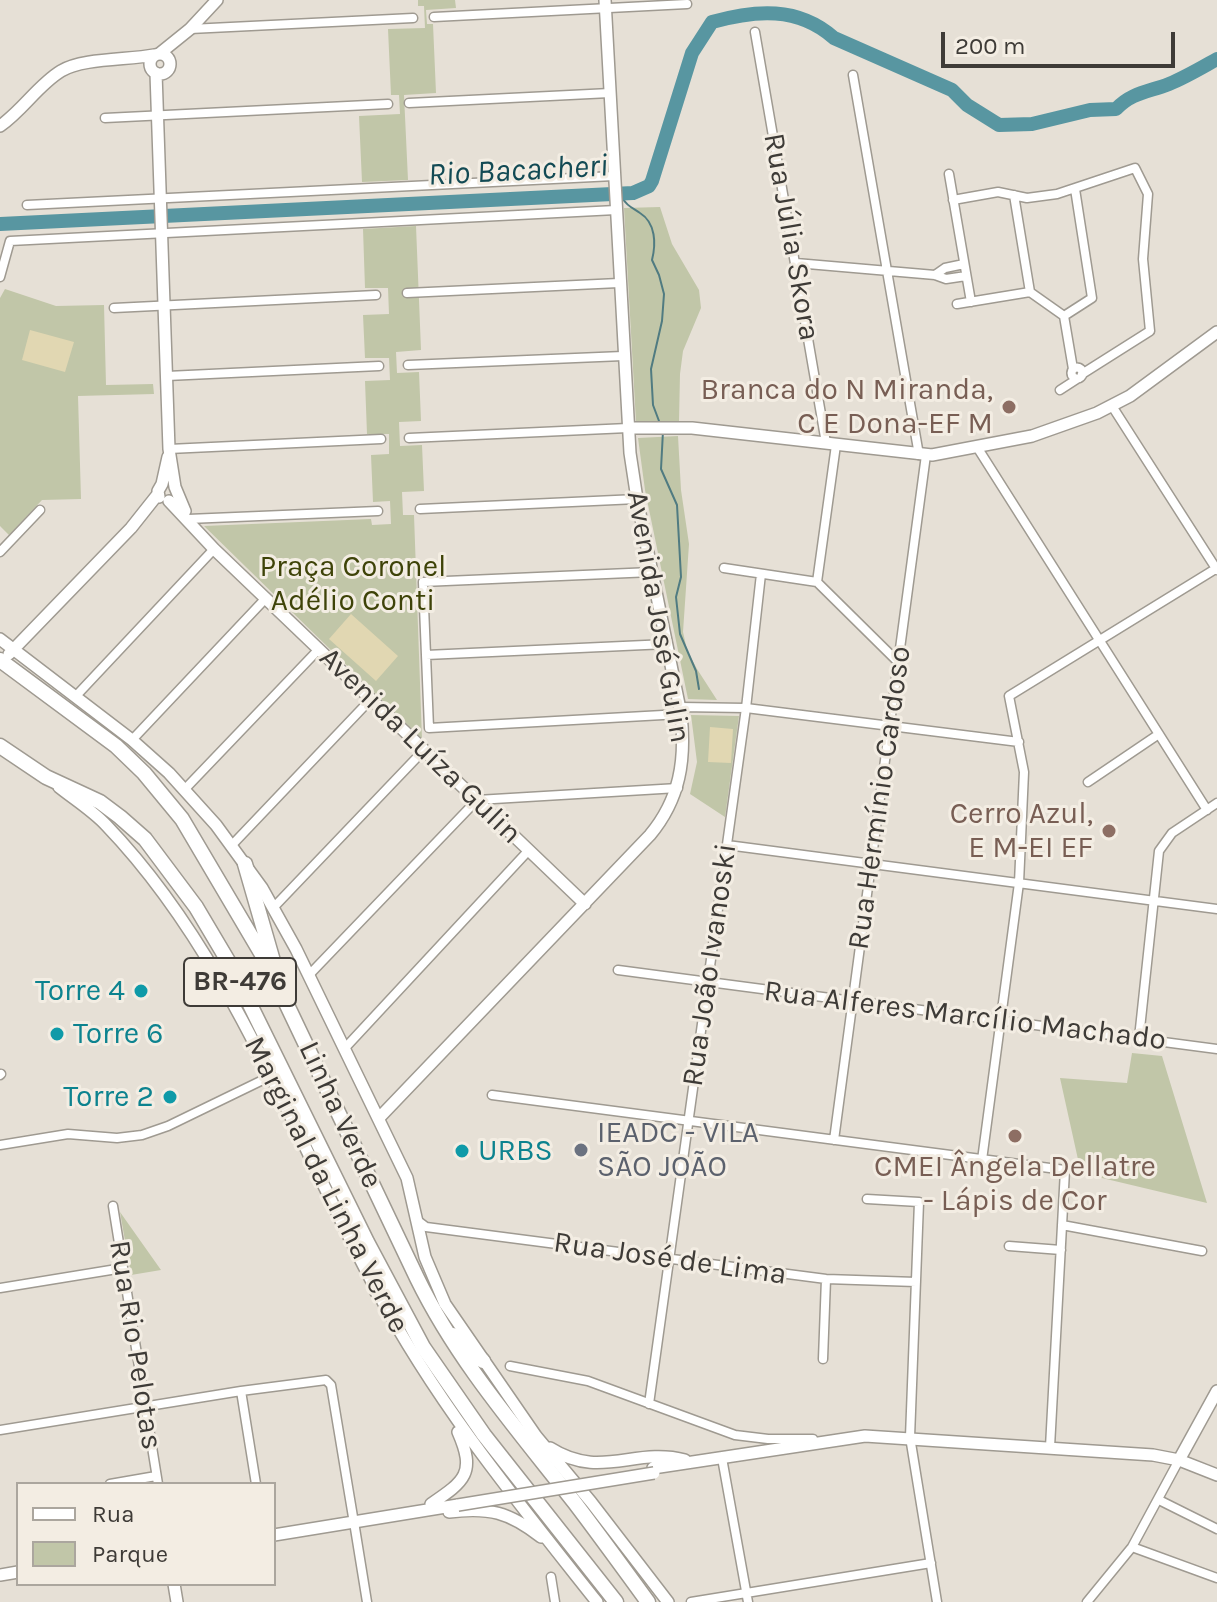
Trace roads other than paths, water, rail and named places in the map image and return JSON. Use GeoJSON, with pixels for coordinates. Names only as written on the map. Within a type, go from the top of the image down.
{"type":"FeatureCollection","features":[{"type":"Feature","properties":{"kind":"highway","name":"Linha Verde"},"geometry":{"type":"LineString","coordinates":[[1,661],[116,746],[182,819],[284,996],[442,1326],[480,1385],[648,1602]]}},
{"type":"Feature","properties":{"kind":"highway","name":"Linha Verde"},"geometry":{"type":"LineString","coordinates":[[0,746],[46,777],[100,802],[120,817],[145,839],[196,907],[236,975],[367,1242],[423,1347],[504,1461],[616,1602]]}},
{"type":"Feature","properties":{"kind":"highway"},"geometry":{"type":"LineString","coordinates":[[245,864],[284,996]]}},
{"type":"Feature","properties":{"kind":"highway"},"geometry":{"type":"LineString","coordinates":[[367,1242],[377,1291]]}},
{"type":"Feature","properties":{"kind":"highway"},"geometry":{"type":"LineString","coordinates":[[442,1326],[483,1361]]}},
{"type":"Feature","properties":{"kind":"main road"},"geometry":{"type":"LineString","coordinates":[[161,69],[190,29],[217,0]]}},
{"type":"Feature","properties":{"kind":"main road","name":"Avenida José Gulin"},"geometry":{"type":"LineString","coordinates":[[379,1118],[657,827],[678,788],[683,747],[681,711],[637,499],[628,428],[605,4]]}},
{"type":"Feature","properties":{"kind":"main road"},"geometry":{"type":"LineString","coordinates":[[161,69],[151,60],[190,29]]}},
{"type":"Feature","properties":{"kind":"main road"},"geometry":{"type":"LineString","coordinates":[[0,126],[61,71],[89,62],[126,61],[157,55],[168,57],[161,69],[157,116],[167,376],[168,493],[1,661]]}},
{"type":"Feature","properties":{"kind":"main road"},"geometry":{"type":"LineString","coordinates":[[126,61],[161,69]]}},
{"type":"Feature","properties":{"kind":"main road"},"geometry":{"type":"LineString","coordinates":[[628,428],[692,428],[922,455],[977,447],[1041,433],[1112,406],[1217,332]]}},
{"type":"Feature","properties":{"kind":"main road","name":"Avenida Luíza Gulin"},"geometry":{"type":"LineString","coordinates":[[168,493],[214,549],[585,904]]}},
{"type":"Feature","properties":{"kind":"main road","name":"Marginal da Linha Verde"},"geometry":{"type":"LineString","coordinates":[[0,639],[132,740],[185,789],[232,845],[274,907],[407,1178],[430,1270],[445,1304],[536,1436],[668,1602]]}},
{"type":"Feature","properties":{"kind":"main road","name":"Marginal da Linha Verde"},"geometry":{"type":"LineString","coordinates":[[46,777],[105,823],[139,862],[196,942],[271,1076],[377,1291],[449,1410],[498,1478],[597,1602]]}},
{"type":"Feature","properties":{"kind":"main road"},"geometry":{"type":"LineString","coordinates":[[1179,1460],[1217,1391]]}},
{"type":"Feature","properties":{"kind":"main road"},"geometry":{"type":"LineString","coordinates":[[431,1504],[460,1483],[468,1468],[467,1453],[449,1410]]}},
{"type":"Feature","properties":{"kind":"main road"},"geometry":{"type":"LineString","coordinates":[[536,1436],[562,1456],[588,1464],[663,1456],[697,1463]]}},
{"type":"Feature","properties":{"kind":"main road"},"geometry":{"type":"LineString","coordinates":[[381,1517],[830,1439],[865,1436],[1153,1455],[1179,1460],[1217,1475]]}},
{"type":"Feature","properties":{"kind":"main road"},"geometry":{"type":"LineString","coordinates":[[276,1532],[458,1502]]}},
{"type":"Feature","properties":{"kind":"main road"},"geometry":{"type":"LineString","coordinates":[[354,1519],[412,1518],[475,1509],[493,1511],[514,1518],[554,1547]]}},
{"type":"Feature","properties":{"kind":"street"},"geometry":{"type":"LineString","coordinates":[[434,17],[605,4],[687,4]]}},
{"type":"Feature","properties":{"kind":"street"},"geometry":{"type":"LineString","coordinates":[[190,29],[413,18]]}},
{"type":"Feature","properties":{"kind":"street","name":"Rua Júlia Skora"},"geometry":{"type":"LineString","coordinates":[[755,32],[831,444],[817,582]]}},
{"type":"Feature","properties":{"kind":"street","name":"Rua Hermínio Cardoso"},"geometry":{"type":"LineString","coordinates":[[834,1140],[890,726],[922,455],[853,75]]}},
{"type":"Feature","properties":{"kind":"street"},"geometry":{"type":"LineString","coordinates":[[409,103],[610,93]]}},
{"type":"Feature","properties":{"kind":"street"},"geometry":{"type":"LineString","coordinates":[[105,118],[388,104]]}},
{"type":"Feature","properties":{"kind":"street"},"geometry":{"type":"LineString","coordinates":[[953,200],[998,192],[1031,198],[1075,189],[1135,168],[1148,194],[1143,259],[1150,331],[1060,390]]}},
{"type":"Feature","properties":{"kind":"street"},"geometry":{"type":"LineString","coordinates":[[949,174],[971,302]]}},
{"type":"Feature","properties":{"kind":"street"},"geometry":{"type":"LineString","coordinates":[[27,205],[160,203],[614,180]]}},
{"type":"Feature","properties":{"kind":"street"},"geometry":{"type":"LineString","coordinates":[[1064,316],[1092,298],[1075,189]]}},
{"type":"Feature","properties":{"kind":"street"},"geometry":{"type":"LineString","coordinates":[[1014,195],[1030,292]]}},
{"type":"Feature","properties":{"kind":"street"},"geometry":{"type":"LineString","coordinates":[[0,277],[10,241],[616,207]]}},
{"type":"Feature","properties":{"kind":"street"},"geometry":{"type":"LineString","coordinates":[[796,263],[935,275],[946,279],[966,276]]}},
{"type":"Feature","properties":{"kind":"street"},"geometry":{"type":"LineString","coordinates":[[935,275],[945,268],[964,264]]}},
{"type":"Feature","properties":{"kind":"street"},"geometry":{"type":"LineString","coordinates":[[407,293],[619,283]]}},
{"type":"Feature","properties":{"kind":"street"},"geometry":{"type":"LineString","coordinates":[[957,304],[1030,292],[1064,316],[1073,369],[1079,368],[1080,377]]}},
{"type":"Feature","properties":{"kind":"street"},"geometry":{"type":"LineString","coordinates":[[114,308],[376,295]]}},
{"type":"Feature","properties":{"kind":"street"},"geometry":{"type":"LineString","coordinates":[[408,365],[623,356]]}},
{"type":"Feature","properties":{"kind":"street"},"geometry":{"type":"LineString","coordinates":[[167,376],[379,366]]}},
{"type":"Feature","properties":{"kind":"street"},"geometry":{"type":"LineString","coordinates":[[982,1160],[1019,883],[1024,786],[1009,696],[1217,569],[1112,406]]}},
{"type":"Feature","properties":{"kind":"street"},"geometry":{"type":"LineString","coordinates":[[409,438],[628,428]]}},
{"type":"Feature","properties":{"kind":"street"},"geometry":{"type":"LineString","coordinates":[[169,449],[381,439]]}},
{"type":"Feature","properties":{"kind":"street"},"geometry":{"type":"LineString","coordinates":[[977,447],[1207,810]]}},
{"type":"Feature","properties":{"kind":"street"},"geometry":{"type":"LineString","coordinates":[[420,509],[637,499]]}},
{"type":"Feature","properties":{"kind":"street"},"geometry":{"type":"LineString","coordinates":[[0,552],[40,510]]}},
{"type":"Feature","properties":{"kind":"street"},"geometry":{"type":"LineString","coordinates":[[188,519],[378,511]]}},
{"type":"Feature","properties":{"kind":"street"},"geometry":{"type":"LineString","coordinates":[[75,697],[214,549]]}},
{"type":"Feature","properties":{"kind":"street"},"geometry":{"type":"LineString","coordinates":[[724,568],[817,582],[898,662]]}},
{"type":"Feature","properties":{"kind":"street"},"geometry":{"type":"LineString","coordinates":[[652,572],[423,582],[429,728],[746,708],[1019,742]]}},
{"type":"Feature","properties":{"kind":"street","name":"Rua João Ivanoski"},"geometry":{"type":"LineString","coordinates":[[649,1404],[746,708],[761,574]]}},
{"type":"Feature","properties":{"kind":"street"},"geometry":{"type":"LineString","coordinates":[[132,740],[266,598]]}},
{"type":"Feature","properties":{"kind":"street"},"geometry":{"type":"LineString","coordinates":[[426,655],[667,644]]}},
{"type":"Feature","properties":{"kind":"street"},"geometry":{"type":"LineString","coordinates":[[185,789],[319,649]]}},
{"type":"Feature","properties":{"kind":"street"},"geometry":{"type":"LineString","coordinates":[[232,845],[371,699]]}},
{"type":"Feature","properties":{"kind":"street"},"geometry":{"type":"LineString","coordinates":[[1088,782],[1159,734]]}},
{"type":"Feature","properties":{"kind":"street"},"geometry":{"type":"LineString","coordinates":[[274,907],[424,750]]}},
{"type":"Feature","properties":{"kind":"street"},"geometry":{"type":"LineString","coordinates":[[309,975],[477,800],[678,788]]}},
{"type":"Feature","properties":{"kind":"street"},"geometry":{"type":"LineString","coordinates":[[1139,1038],[1157,860],[1165,840],[1217,803]]}},
{"type":"Feature","properties":{"kind":"street"},"geometry":{"type":"LineString","coordinates":[[727,845],[1217,909]]}},
{"type":"Feature","properties":{"kind":"street"},"geometry":{"type":"LineString","coordinates":[[345,1048],[529,850]]}},
{"type":"Feature","properties":{"kind":"street","name":"Rua Alferes Marcílio Machado"},"geometry":{"type":"LineString","coordinates":[[618,970],[1217,1049]]}},
{"type":"Feature","properties":{"kind":"street"},"geometry":{"type":"LineString","coordinates":[[0,1145],[68,1134],[117,1138],[142,1135],[168,1126],[271,1076]]}},
{"type":"Feature","properties":{"kind":"street"},"geometry":{"type":"LineString","coordinates":[[492,1095],[1065,1170],[1050,1447]]}},
{"type":"Feature","properties":{"kind":"street"},"geometry":{"type":"LineString","coordinates":[[867,1199],[919,1202],[910,1437],[937,1602]]}},
{"type":"Feature","properties":{"kind":"street","name":"Rua Rio Pelotas"},"geometry":{"type":"LineString","coordinates":[[113,1206],[157,1480]]}},
{"type":"Feature","properties":{"kind":"street"},"geometry":{"type":"LineString","coordinates":[[1062,1225],[1202,1251]]}},
{"type":"Feature","properties":{"kind":"street","name":"Rua José de Lima"},"geometry":{"type":"LineString","coordinates":[[421,1228],[826,1279],[916,1282]]}},
{"type":"Feature","properties":{"kind":"street"},"geometry":{"type":"LineString","coordinates":[[1009,1246],[1061,1250]]}},
{"type":"Feature","properties":{"kind":"street"},"geometry":{"type":"LineString","coordinates":[[0,1288],[123,1268]]}},
{"type":"Feature","properties":{"kind":"street"},"geometry":{"type":"LineString","coordinates":[[823,1359],[826,1279]]}},
{"type":"Feature","properties":{"kind":"street"},"geometry":{"type":"LineString","coordinates":[[510,1366],[574,1377],[744,1437],[830,1439]]}},
{"type":"Feature","properties":{"kind":"street"},"geometry":{"type":"LineString","coordinates":[[0,1430],[323,1380],[331,1385],[367,1602]]}},
{"type":"Feature","properties":{"kind":"street"},"geometry":{"type":"LineString","coordinates":[[241,1391],[256,1482]]}},
{"type":"Feature","properties":{"kind":"street"},"geometry":{"type":"LineString","coordinates":[[722,1458],[747,1598]]}},
{"type":"Feature","properties":{"kind":"street"},"geometry":{"type":"LineString","coordinates":[[1087,1602],[1132,1547],[1179,1460]]}},
{"type":"Feature","properties":{"kind":"street"},"geometry":{"type":"LineString","coordinates":[[134,1482],[157,1480]]}},
{"type":"Feature","properties":{"kind":"street"},"geometry":{"type":"LineString","coordinates":[[1159,1500],[1217,1529]]}},
{"type":"Feature","properties":{"kind":"street"},"geometry":{"type":"LineString","coordinates":[[1132,1547],[1217,1578]]}},
{"type":"Feature","properties":{"kind":"street"},"geometry":{"type":"LineString","coordinates":[[691,1602],[747,1598],[931,1563]]}},
{"type":"Feature","properties":{"kind":"street"},"geometry":{"type":"LineString","coordinates":[[551,1577],[555,1602]]}},
{"type":"Feature","properties":{"kind":"waterway","name":"Rio Bacacheri"},"geometry":{"type":"LineString","coordinates":[[0,224],[633,193],[649,186],[652,181],[692,53],[712,22],[744,15],[776,14],[806,20],[834,38],[952,90],[967,105],[999,125],[1032,124],[1090,110],[1116,109],[1135,96],[1175,81],[1217,59]]}},
{"type":"Feature","properties":{"kind":"waterway"},"geometry":{"type":"LineString","coordinates":[[621,196],[645,217],[652,228],[652,260],[664,294],[662,321],[651,369],[653,405],[659,421]]}},
{"type":"Feature","properties":{"kind":"waterway"},"geometry":{"type":"LineString","coordinates":[[663,431],[661,469],[677,505],[681,577],[676,597],[680,634],[696,671],[699,689]]}},
{"type":"Feature","properties":{"kind":"place","name":"Branca do N Miranda, C E Dona-EF M"},"geometry":{"type":"Point","coordinates":[1009,407]}},
{"type":"Feature","properties":{"kind":"place","name":"Cerro Azul, E M-EI EF"},"geometry":{"type":"Point","coordinates":[1109,831]}},
{"type":"Feature","properties":{"kind":"place","name":"Torre 4"},"geometry":{"type":"Point","coordinates":[141,991]}},
{"type":"Feature","properties":{"kind":"place","name":"Torre 6"},"geometry":{"type":"Point","coordinates":[57,1034]}},
{"type":"Feature","properties":{"kind":"place","name":"Torre 2"},"geometry":{"type":"Point","coordinates":[170,1097]}},
{"type":"Feature","properties":{"kind":"place","name":"CMEI Ângela Dellatre - Lápis de Cor"},"geometry":{"type":"Point","coordinates":[1015,1136]}},
{"type":"Feature","properties":{"kind":"place","name":"IEADC - VILA SÃO JOÃO"},"geometry":{"type":"Point","coordinates":[581,1150]}},
{"type":"Feature","properties":{"kind":"place","name":"URBS"},"geometry":{"type":"Point","coordinates":[462,1151]}},
{"type":"Feature","properties":{"kind":"park label","name":"Praça Coronel Adélio Conti"},"geometry":{"type":"Point","coordinates":[353,584]}}]}
